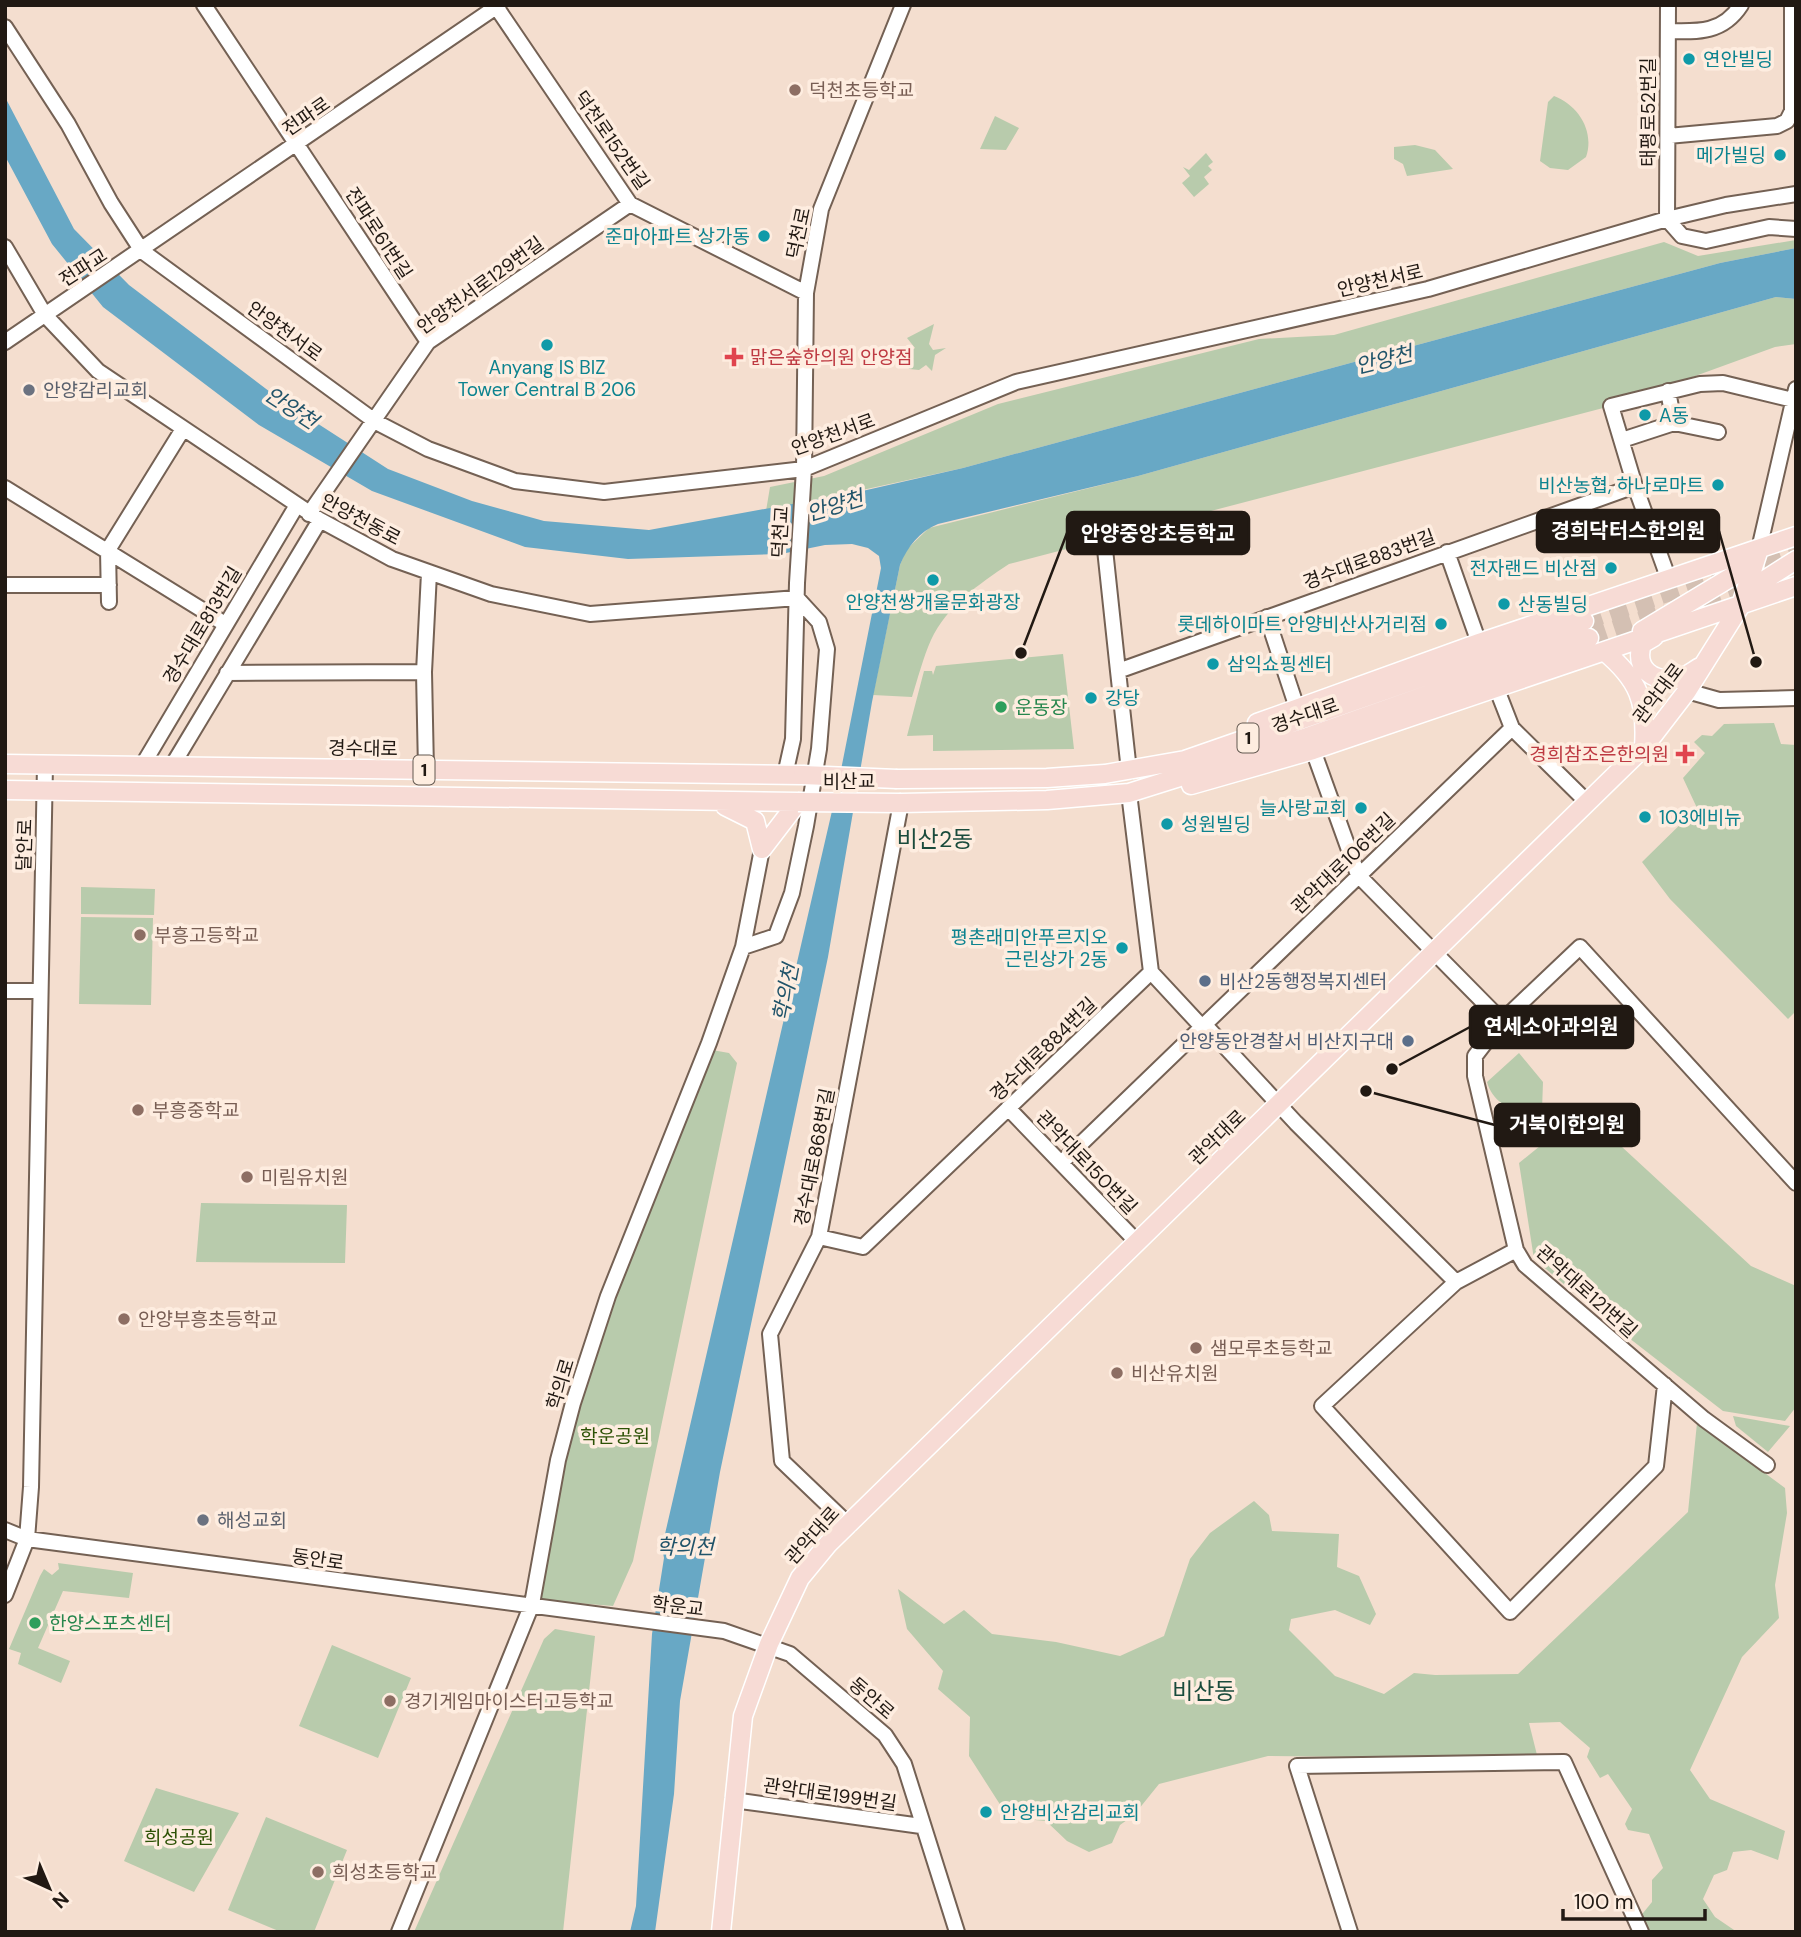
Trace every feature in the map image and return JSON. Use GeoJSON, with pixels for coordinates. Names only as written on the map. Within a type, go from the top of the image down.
{"type":"FeatureCollection","features":[{"type":"Feature","properties":{"kind":"main road"},"geometry":{"type":"LineString","coordinates":[[1185,760],[1258,723],[1297,708],[1479,643],[1796,536]]}},
{"type":"Feature","properties":{"kind":"main road"},"geometry":{"type":"LineString","coordinates":[[1657,629],[1733,576],[1759,549]]}},
{"type":"Feature","properties":{"kind":"main road","name":"관악대로"},"geometry":{"type":"LineString","coordinates":[[721,1932],[743,1716],[769,1644],[800,1578],[849,1525],[1644,747],[1705,665],[1741,605],[1759,549]]}},
{"type":"Feature","properties":{"kind":"main road"},"geometry":{"type":"LineString","coordinates":[[1741,605],[1763,581],[1796,560]]}},
{"type":"Feature","properties":{"kind":"main road"},"geometry":{"type":"LineString","coordinates":[[1669,580],[1677,585],[1680,594],[1657,629],[1642,644],[1639,653],[1641,666],[1652,677],[1678,679],[1705,665]]}},
{"type":"Feature","properties":{"kind":"main road"},"geometry":{"type":"LineString","coordinates":[[1129,793],[1181,788],[1313,750],[1604,651],[1657,629],[1796,586]]}},
{"type":"Feature","properties":{"kind":"main road","name":"경수대로"},"geometry":{"type":"LineString","coordinates":[[897,779],[1048,779],[1129,771],[1185,760],[1587,630],[1307,737],[1129,793],[1047,800],[901,803]]}},
{"type":"Feature","properties":{"kind":"main road"},"geometry":{"type":"LineString","coordinates":[[1604,651],[1620,664],[1638,688],[1646,716],[1644,747]]}},
{"type":"Feature","properties":{"kind":"main road","name":"경수대로"},"geometry":{"type":"LineString","coordinates":[[5,764],[803,775]]}},
{"type":"Feature","properties":{"kind":"main road","name":"비산교"},"geometry":{"type":"LineString","coordinates":[[803,775],[897,779]]}},
{"type":"Feature","properties":{"kind":"main road","name":"1"},"geometry":{"type":"LineString","coordinates":[[5,790],[718,803],[798,802]]}},
{"type":"Feature","properties":{"kind":"main road"},"geometry":{"type":"LineString","coordinates":[[762,849],[798,802]]}},
{"type":"Feature","properties":{"kind":"main road","name":"비산교"},"geometry":{"type":"LineString","coordinates":[[798,802],[901,803]]}},
{"type":"Feature","properties":{"kind":"main road"},"geometry":{"type":"LineString","coordinates":[[718,803],[755,821],[762,849]]}},
{"type":"Feature","properties":{"kind":"street","name":"전파로61번길"},"geometry":{"type":"LineString","coordinates":[[204,5],[428,342]]}},
{"type":"Feature","properties":{"kind":"street","name":"덕천로"},"geometry":{"type":"LineString","coordinates":[[803,476],[806,293],[821,209],[903,5]]}},
{"type":"Feature","properties":{"kind":"street","name":"태평로52번길"},"geometry":{"type":"LineString","coordinates":[[1667,219],[1668,5]]}},
{"type":"Feature","properties":{"kind":"street"},"geometry":{"type":"LineString","coordinates":[[1668,31],[1701,32],[1725,25],[1741,5]]}},
{"type":"Feature","properties":{"kind":"street"},"geometry":{"type":"LineString","coordinates":[[1668,136],[1777,126],[1787,121],[1792,111],[1792,5]]}},
{"type":"Feature","properties":{"kind":"street","name":"전파로"},"geometry":{"type":"LineString","coordinates":[[137,254],[497,6]]}},
{"type":"Feature","properties":{"kind":"street","name":"덕천로152번길"},"geometry":{"type":"LineString","coordinates":[[497,6],[630,204],[806,293]]}},
{"type":"Feature","properties":{"kind":"street","name":"안양천서로"},"geometry":{"type":"LineString","coordinates":[[5,27],[68,124],[137,254],[376,422],[428,449],[515,481],[604,492],[803,476],[1016,382],[1428,289],[1667,219],[1726,205],[1796,194]]}},
{"type":"Feature","properties":{"kind":"street","name":"안양천서로129번길"},"geometry":{"type":"LineString","coordinates":[[309,513],[376,422],[428,342],[630,204]]}},
{"type":"Feature","properties":{"kind":"street"},"geometry":{"type":"LineString","coordinates":[[1667,219],[1682,236],[1706,241],[1756,229],[1796,229]]}},
{"type":"Feature","properties":{"kind":"street","name":"안양천동로"},"geometry":{"type":"LineString","coordinates":[[5,247],[50,312],[98,371],[309,513],[352,539],[429,573],[491,594],[590,614],[797,591]]}},
{"type":"Feature","properties":{"kind":"street","name":"전파교"},"geometry":{"type":"LineString","coordinates":[[50,312],[137,254]]}},
{"type":"Feature","properties":{"kind":"street"},"geometry":{"type":"LineString","coordinates":[[5,342],[50,312]]}},
{"type":"Feature","properties":{"kind":"street"},"geometry":{"type":"LineString","coordinates":[[1669,580],[1635,486],[1611,406],[1668,391],[1723,383],[1794,394]]}},
{"type":"Feature","properties":{"kind":"street"},"geometry":{"type":"LineString","coordinates":[[1668,391],[1674,423]]}},
{"type":"Feature","properties":{"kind":"street","name":"관악대로"},"geometry":{"type":"LineString","coordinates":[[1759,549],[1794,394]]}},
{"type":"Feature","properties":{"kind":"street"},"geometry":{"type":"LineString","coordinates":[[1622,440],[1674,423],[1718,432]]}},
{"type":"Feature","properties":{"kind":"street"},"geometry":{"type":"LineString","coordinates":[[109,602],[108,550],[183,429]]}},
{"type":"Feature","properties":{"kind":"street","name":"덕천교"},"geometry":{"type":"LineString","coordinates":[[797,591],[803,476]]}},
{"type":"Feature","properties":{"kind":"street","name":"경수대로883번길"},"geometry":{"type":"LineString","coordinates":[[1118,671],[1635,486]]}},
{"type":"Feature","properties":{"kind":"street"},"geometry":{"type":"LineString","coordinates":[[5,488],[225,624]]}},
{"type":"Feature","properties":{"kind":"street"},"geometry":{"type":"LineString","coordinates":[[172,766],[227,673],[309,513]]}},
{"type":"Feature","properties":{"kind":"street","name":"경수대로813번길"},"geometry":{"type":"LineString","coordinates":[[142,766],[225,624],[309,513]]}},
{"type":"Feature","properties":{"kind":"street"},"geometry":{"type":"LineString","coordinates":[[1104,540],[1129,771]]}},
{"type":"Feature","properties":{"kind":"street"},"geometry":{"type":"LineString","coordinates":[[1447,552],[1479,643]]}},
{"type":"Feature","properties":{"kind":"street"},"geometry":{"type":"LineString","coordinates":[[426,770],[425,672],[429,573]]}},
{"type":"Feature","properties":{"kind":"street"},"geometry":{"type":"LineString","coordinates":[[5,585],[109,585]]}},
{"type":"Feature","properties":{"kind":"street"},"geometry":{"type":"LineString","coordinates":[[785,775],[793,739],[797,591]]}},
{"type":"Feature","properties":{"kind":"street"},"geometry":{"type":"LineString","coordinates":[[743,947],[776,936],[792,893],[819,750],[827,649],[819,622],[797,591]]}},
{"type":"Feature","properties":{"kind":"street"},"geometry":{"type":"LineString","coordinates":[[1267,617],[1297,708]]}},
{"type":"Feature","properties":{"kind":"street"},"geometry":{"type":"LineString","coordinates":[[796,647],[816,642],[827,649]]}},
{"type":"Feature","properties":{"kind":"street"},"geometry":{"type":"LineString","coordinates":[[227,673],[425,672]]}},
{"type":"Feature","properties":{"kind":"street"},"geometry":{"type":"LineString","coordinates":[[1496,687],[1511,728],[1588,803]]}},
{"type":"Feature","properties":{"kind":"street"},"geometry":{"type":"LineString","coordinates":[[1687,691],[1718,700],[1796,698]]}},
{"type":"Feature","properties":{"kind":"street","name":"관악대로106번길"},"geometry":{"type":"LineString","coordinates":[[1062,1163],[1511,728]]}},
{"type":"Feature","properties":{"kind":"street"},"geometry":{"type":"LineString","coordinates":[[1313,750],[1358,876],[1502,1021]]}},
{"type":"Feature","properties":{"kind":"street","name":"달안로"},"geometry":{"type":"LineString","coordinates":[[5,1595],[27,1539],[45,765]]}},
{"type":"Feature","properties":{"kind":"street"},"geometry":{"type":"LineString","coordinates":[[1129,793],[1152,972],[1456,1282]]}},
{"type":"Feature","properties":{"kind":"street","name":"경수대로868번길"},"geometry":{"type":"LineString","coordinates":[[849,1525],[782,1461],[770,1334],[819,1237],[901,803]]}},
{"type":"Feature","properties":{"kind":"street","name":"학의로"},"geometry":{"type":"LineString","coordinates":[[399,1932],[532,1604],[562,1442],[582,1375],[608,1296],[709,1044],[743,947],[762,849]]}},
{"type":"Feature","properties":{"kind":"street","name":"관악대로121번길"},"geometry":{"type":"LineString","coordinates":[[1767,1465],[1665,1385],[1525,1265],[1516,1250],[1475,1076],[1475,1056],[1502,1021],[1580,947],[1796,1183]]}},
{"type":"Feature","properties":{"kind":"street","name":"경수대로884번길"},"geometry":{"type":"LineString","coordinates":[[819,1237],[863,1247],[1152,972]]}},
{"type":"Feature","properties":{"kind":"street"},"geometry":{"type":"LineString","coordinates":[[5,991],[39,991]]}},
{"type":"Feature","properties":{"kind":"street","name":"관악대로150번길"},"geometry":{"type":"LineString","coordinates":[[1008,1108],[1137,1242]]}},
{"type":"Feature","properties":{"kind":"street"},"geometry":{"type":"LineString","coordinates":[[1516,1250],[1456,1282],[1322,1406],[1510,1612],[1656,1466],[1665,1385]]}},
{"type":"Feature","properties":{"kind":"street","name":"동안로"},"geometry":{"type":"LineString","coordinates":[[5,1530],[27,1539],[628,1618]]}},
{"type":"Feature","properties":{"kind":"street","name":"학운교"},"geometry":{"type":"LineString","coordinates":[[628,1618],[724,1631]]}},
{"type":"Feature","properties":{"kind":"street","name":"동안로"},"geometry":{"type":"LineString","coordinates":[[724,1631],[769,1644],[790,1654],[885,1735],[904,1764],[921,1826],[957,1932]]}},
{"type":"Feature","properties":{"kind":"street"},"geometry":{"type":"LineString","coordinates":[[1350,1932],[1297,1766],[1564,1762],[1641,1932]]}},
{"type":"Feature","properties":{"kind":"street","name":"관악대로199번길"},"geometry":{"type":"LineString","coordinates":[[733,1800],[921,1826]]}},
{"type":"Feature","properties":{"kind":"green space"},"geometry":{"type":"Polygon","coordinates":[[[1554,96],[1577,112],[1588,138],[1586,157],[1568,170],[1550,168],[1540,161],[1548,102],[1554,96]]]}},
{"type":"Feature","properties":{"kind":"green space"},"geometry":{"type":"Polygon","coordinates":[[[995,116],[1019,128],[1006,150],[980,149],[995,116]]]}},
{"type":"Feature","properties":{"kind":"green space"},"geometry":{"type":"Polygon","coordinates":[[[1415,145],[1435,150],[1453,169],[1407,176],[1403,164],[1394,159],[1394,147],[1415,145]]]}},
{"type":"Feature","properties":{"kind":"green space"},"geometry":{"type":"Polygon","coordinates":[[[1206,153],[1213,162],[1208,166],[1212,170],[1204,177],[1209,184],[1194,197],[1182,183],[1190,176],[1183,167],[1189,170],[1206,153]]]}},
{"type":"Feature","properties":{"kind":"green space"},"geometry":{"type":"Polygon","coordinates":[[[1796,240],[1796,248],[1720,263],[963,468],[766,511],[770,487],[824,476],[998,404],[1259,339],[1334,335],[1664,242],[1698,256],[1796,240]]]}},
{"type":"Feature","properties":{"kind":"green space"},"geometry":{"type":"Polygon","coordinates":[[[1776,297],[1796,299],[1796,344],[1775,347],[1676,383],[1668,391],[1009,564],[975,588],[946,617],[931,640],[912,697],[873,695],[900,565],[906,550],[929,528],[1138,476],[1776,297]]]}},
{"type":"Feature","properties":{"kind":"green space"},"geometry":{"type":"Polygon","coordinates":[[[934,324],[929,344],[933,350],[946,348],[935,355],[932,371],[926,365],[919,370],[909,369],[906,354],[915,348],[907,338],[934,324]]]}},
{"type":"Feature","properties":{"kind":"green space","name":"운동장"},"geometry":{"type":"Polygon","coordinates":[[[1063,654],[1074,749],[933,751],[933,735],[907,736],[924,671],[932,671],[933,675],[936,666],[1063,654]]]}},
{"type":"Feature","properties":{"kind":"green space"},"geometry":{"type":"Polygon","coordinates":[[[1774,723],[1781,744],[1796,745],[1796,1011],[1788,1019],[1670,899],[1642,862],[1697,808],[1683,778],[1705,753],[1694,742],[1702,735],[1712,736],[1724,724],[1774,723]]]}},
{"type":"Feature","properties":{"kind":"green space"},"geometry":{"type":"Polygon","coordinates":[[[81,887],[155,889],[154,915],[81,914],[81,887]]]}},
{"type":"Feature","properties":{"kind":"green space"},"geometry":{"type":"Polygon","coordinates":[[[81,917],[153,918],[151,1005],[79,1004],[81,917]]]}},
{"type":"Feature","properties":{"kind":"green space","name":"학운공원"},"geometry":{"type":"Polygon","coordinates":[[[712,1050],[729,1053],[737,1063],[633,1561],[613,1606],[539,1600],[574,1422],[612,1297],[712,1050]]]}},
{"type":"Feature","properties":{"kind":"green space"},"geometry":{"type":"Polygon","coordinates":[[[1519,1053],[1543,1082],[1542,1110],[1535,1116],[1505,1106],[1494,1096],[1487,1082],[1519,1053]]]}},
{"type":"Feature","properties":{"kind":"green space"},"geometry":{"type":"Polygon","coordinates":[[[1583,1111],[1751,1266],[1796,1286],[1796,1407],[1785,1421],[1723,1411],[1620,1331],[1534,1259],[1519,1163],[1583,1111]]]}},
{"type":"Feature","properties":{"kind":"green space"},"geometry":{"type":"Polygon","coordinates":[[[201,1203],[347,1205],[345,1263],[196,1262],[201,1203]]]}},
{"type":"Feature","properties":{"kind":"green space"},"geometry":{"type":"Polygon","coordinates":[[[1733,1416],[1790,1426],[1768,1452],[1736,1426],[1733,1416]]]}},
{"type":"Feature","properties":{"kind":"green space"},"geometry":{"type":"Polygon","coordinates":[[[1697,1423],[1785,1488],[1787,1513],[1775,1585],[1779,1618],[1742,1657],[1690,1770],[1710,1799],[1785,1831],[1778,1860],[1751,1850],[1733,1852],[1727,1870],[1714,1875],[1703,1899],[1715,1917],[1737,1932],[1645,1932],[1639,1918],[1652,1902],[1652,1880],[1663,1868],[1649,1834],[1628,1830],[1625,1824],[1632,1809],[1608,1774],[1600,1778],[1587,1757],[1590,1748],[1560,1722],[1529,1723],[1538,1759],[1268,1756],[1159,1784],[1134,1815],[1120,1825],[1112,1843],[1089,1852],[1067,1841],[1046,1821],[1014,1815],[1008,1817],[969,1756],[970,1717],[938,1689],[943,1671],[907,1629],[898,1589],[944,1624],[964,1610],[992,1634],[1056,1642],[1120,1656],[1164,1636],[1190,1559],[1210,1533],[1254,1501],[1269,1515],[1272,1531],[1339,1534],[1337,1567],[1359,1576],[1376,1614],[1370,1625],[1335,1610],[1291,1619],[1289,1630],[1335,1676],[1384,1694],[1414,1673],[1518,1674],[1688,1512],[1697,1423]]]}},
{"type":"Feature","properties":{"kind":"green space","name":"한양스포츠센터"},"geometry":{"type":"Polygon","coordinates":[[[58,1563],[133,1573],[129,1598],[63,1591],[38,1648],[70,1661],[61,1683],[18,1664],[21,1653],[9,1649],[40,1576],[44,1569],[52,1575],[59,1569],[58,1563]]]}},
{"type":"Feature","properties":{"kind":"green space"},"geometry":{"type":"Polygon","coordinates":[[[555,1629],[595,1636],[563,1932],[414,1932],[544,1639],[555,1629]]]}},
{"type":"Feature","properties":{"kind":"green space"},"geometry":{"type":"Polygon","coordinates":[[[332,1645],[411,1678],[378,1758],[299,1726],[332,1645]]]}},
{"type":"Feature","properties":{"kind":"green space","name":"희성공원"},"geometry":{"type":"Polygon","coordinates":[[[156,1788],[239,1813],[194,1892],[124,1861],[156,1788]]]}},
{"type":"Feature","properties":{"kind":"green space"},"geometry":{"type":"Polygon","coordinates":[[[266,1817],[347,1850],[314,1932],[281,1932],[228,1910],[266,1817]]]}},
{"type":"Feature","properties":{"kind":"water"},"geometry":{"type":"Polygon","coordinates":[[[5,97],[74,229],[129,285],[278,398],[388,469],[472,501],[544,521],[649,530],[858,492],[963,468],[1720,263],[1796,248],[1796,299],[1776,297],[1138,476],[938,524],[920,535],[911,546],[900,565],[872,702],[828,957],[720,1472],[680,1701],[674,1794],[655,1932],[630,1932],[636,1906],[652,1634],[664,1558],[662,1547],[838,785],[881,568],[879,556],[868,548],[852,544],[825,545],[781,554],[628,559],[525,547],[372,491],[259,425],[103,307],[52,244],[5,156],[5,97]]]}},
{"type":"Feature","properties":{"kind":"tunnel"},"geometry":{"type":"LineString","coordinates":[[1584,621],[1796,550]]}},
{"type":"Feature","properties":{"kind":"tunnel"},"geometry":{"type":"LineString","coordinates":[[1702,599],[1759,580]]}},
{"type":"Feature","properties":{"kind":"tunnel"},"geometry":{"type":"LineString","coordinates":[[1589,638],[1666,612]]}},
{"type":"Feature","properties":{"kind":"place","name":"연안빌딩"},"geometry":{"type":"Point","coordinates":[1689,59]}},
{"type":"Feature","properties":{"kind":"place","name":"덕천초등학교"},"geometry":{"type":"Point","coordinates":[795,90]}},
{"type":"Feature","properties":{"kind":"place","name":"메가빌딩"},"geometry":{"type":"Point","coordinates":[1780,155]}},
{"type":"Feature","properties":{"kind":"place","name":"준마아파트 상가동"},"geometry":{"type":"Point","coordinates":[764,236]}},
{"type":"Feature","properties":{"kind":"place","name":"Anyang IS BIZ Tower Central B 206"},"geometry":{"type":"Point","coordinates":[547,345]}},
{"type":"Feature","properties":{"kind":"place","name":"맑은숲한의원 안양점"},"geometry":{"type":"Point","coordinates":[734,357]}},
{"type":"Feature","properties":{"kind":"place","name":"안양감리교회"},"geometry":{"type":"Point","coordinates":[29,390]}},
{"type":"Feature","properties":{"kind":"place","name":"A동"},"geometry":{"type":"Point","coordinates":[1645,415]}},
{"type":"Feature","properties":{"kind":"place","name":"비산농협, 하나로마트"},"geometry":{"type":"Point","coordinates":[1718,485]}},
{"type":"Feature","properties":{"kind":"place","name":"전자랜드 비산점"},"geometry":{"type":"Point","coordinates":[1611,568]}},
{"type":"Feature","properties":{"kind":"place","name":"안양천쌍개울문화광장"},"geometry":{"type":"Point","coordinates":[933,580]}},
{"type":"Feature","properties":{"kind":"place","name":"산동빌딩"},"geometry":{"type":"Point","coordinates":[1504,604]}},
{"type":"Feature","properties":{"kind":"place","name":"롯데하이마트 안양비산사거리점"},"geometry":{"type":"Point","coordinates":[1441,624]}},
{"type":"Feature","properties":{"kind":"place","name":"안양중앙초등학교"},"geometry":{"type":"Point","coordinates":[1021,653]}},
{"type":"Feature","properties":{"kind":"place","name":"경희닥터스한의원"},"geometry":{"type":"Point","coordinates":[1756,662]}},
{"type":"Feature","properties":{"kind":"place","name":"삼익쇼핑센터"},"geometry":{"type":"Point","coordinates":[1213,664]}},
{"type":"Feature","properties":{"kind":"place","name":"강당"},"geometry":{"type":"Point","coordinates":[1091,698]}},
{"type":"Feature","properties":{"kind":"place","name":"운동장"},"geometry":{"type":"Point","coordinates":[1001,707]}},
{"type":"Feature","properties":{"kind":"place","name":"경희참조은한의원"},"geometry":{"type":"Point","coordinates":[1685,754]}},
{"type":"Feature","properties":{"kind":"place","name":"늘사랑교회"},"geometry":{"type":"Point","coordinates":[1361,808]}},
{"type":"Feature","properties":{"kind":"place","name":"103에비뉴"},"geometry":{"type":"Point","coordinates":[1645,817]}},
{"type":"Feature","properties":{"kind":"place","name":"성원빌딩"},"geometry":{"type":"Point","coordinates":[1167,824]}},
{"type":"Feature","properties":{"kind":"place","name":"부흥고등학교"},"geometry":{"type":"Point","coordinates":[140,935]}},
{"type":"Feature","properties":{"kind":"place","name":"평촌래미안푸르지오 근린상가 2동"},"geometry":{"type":"Point","coordinates":[1122,948]}},
{"type":"Feature","properties":{"kind":"place","name":"비산2동행정복지센터"},"geometry":{"type":"Point","coordinates":[1205,981]}},
{"type":"Feature","properties":{"kind":"place","name":"안양동안경찰서 비산지구대"},"geometry":{"type":"Point","coordinates":[1408,1041]}},
{"type":"Feature","properties":{"kind":"place","name":"연세소아과의원"},"geometry":{"type":"Point","coordinates":[1392,1069]}},
{"type":"Feature","properties":{"kind":"place","name":"거북이한의원"},"geometry":{"type":"Point","coordinates":[1366,1091]}},
{"type":"Feature","properties":{"kind":"place","name":"부흥중학교"},"geometry":{"type":"Point","coordinates":[138,1110]}},
{"type":"Feature","properties":{"kind":"place","name":"미림유치원"},"geometry":{"type":"Point","coordinates":[247,1177]}},
{"type":"Feature","properties":{"kind":"place","name":"안양부흥초등학교"},"geometry":{"type":"Point","coordinates":[124,1319]}},
{"type":"Feature","properties":{"kind":"place","name":"샘모루초등학교"},"geometry":{"type":"Point","coordinates":[1196,1348]}},
{"type":"Feature","properties":{"kind":"place","name":"비산유치원"},"geometry":{"type":"Point","coordinates":[1117,1373]}},
{"type":"Feature","properties":{"kind":"place","name":"해성교회"},"geometry":{"type":"Point","coordinates":[203,1520]}},
{"type":"Feature","properties":{"kind":"place","name":"한양스포츠센터"},"geometry":{"type":"Point","coordinates":[35,1623]}},
{"type":"Feature","properties":{"kind":"place","name":"경기게임마이스터고등학교"},"geometry":{"type":"Point","coordinates":[390,1701]}},
{"type":"Feature","properties":{"kind":"place","name":"안양비산감리교회"},"geometry":{"type":"Point","coordinates":[986,1812]}},
{"type":"Feature","properties":{"kind":"place","name":"희성초등학교"},"geometry":{"type":"Point","coordinates":[318,1872]}},
{"type":"Feature","properties":{"kind":"district","name":"비산2동"},"geometry":{"type":"Point","coordinates":[935,839]}},
{"type":"Feature","properties":{"kind":"district","name":"비산동"},"geometry":{"type":"Point","coordinates":[1204,1691]}},
{"type":"Feature","properties":{"kind":"water label","name":"안양천"},"geometry":{"type":"Point","coordinates":[1384,360]}},
{"type":"Feature","properties":{"kind":"water label","name":"안양천"},"geometry":{"type":"Point","coordinates":[291,408]}},
{"type":"Feature","properties":{"kind":"water label","name":"안양천"},"geometry":{"type":"Point","coordinates":[835,506]}},
{"type":"Feature","properties":{"kind":"water label","name":"학의천"},"geometry":{"type":"Point","coordinates":[786,993]}},
{"type":"Feature","properties":{"kind":"water label","name":"학의천"},"geometry":{"type":"Point","coordinates":[685,1547]}}]}
